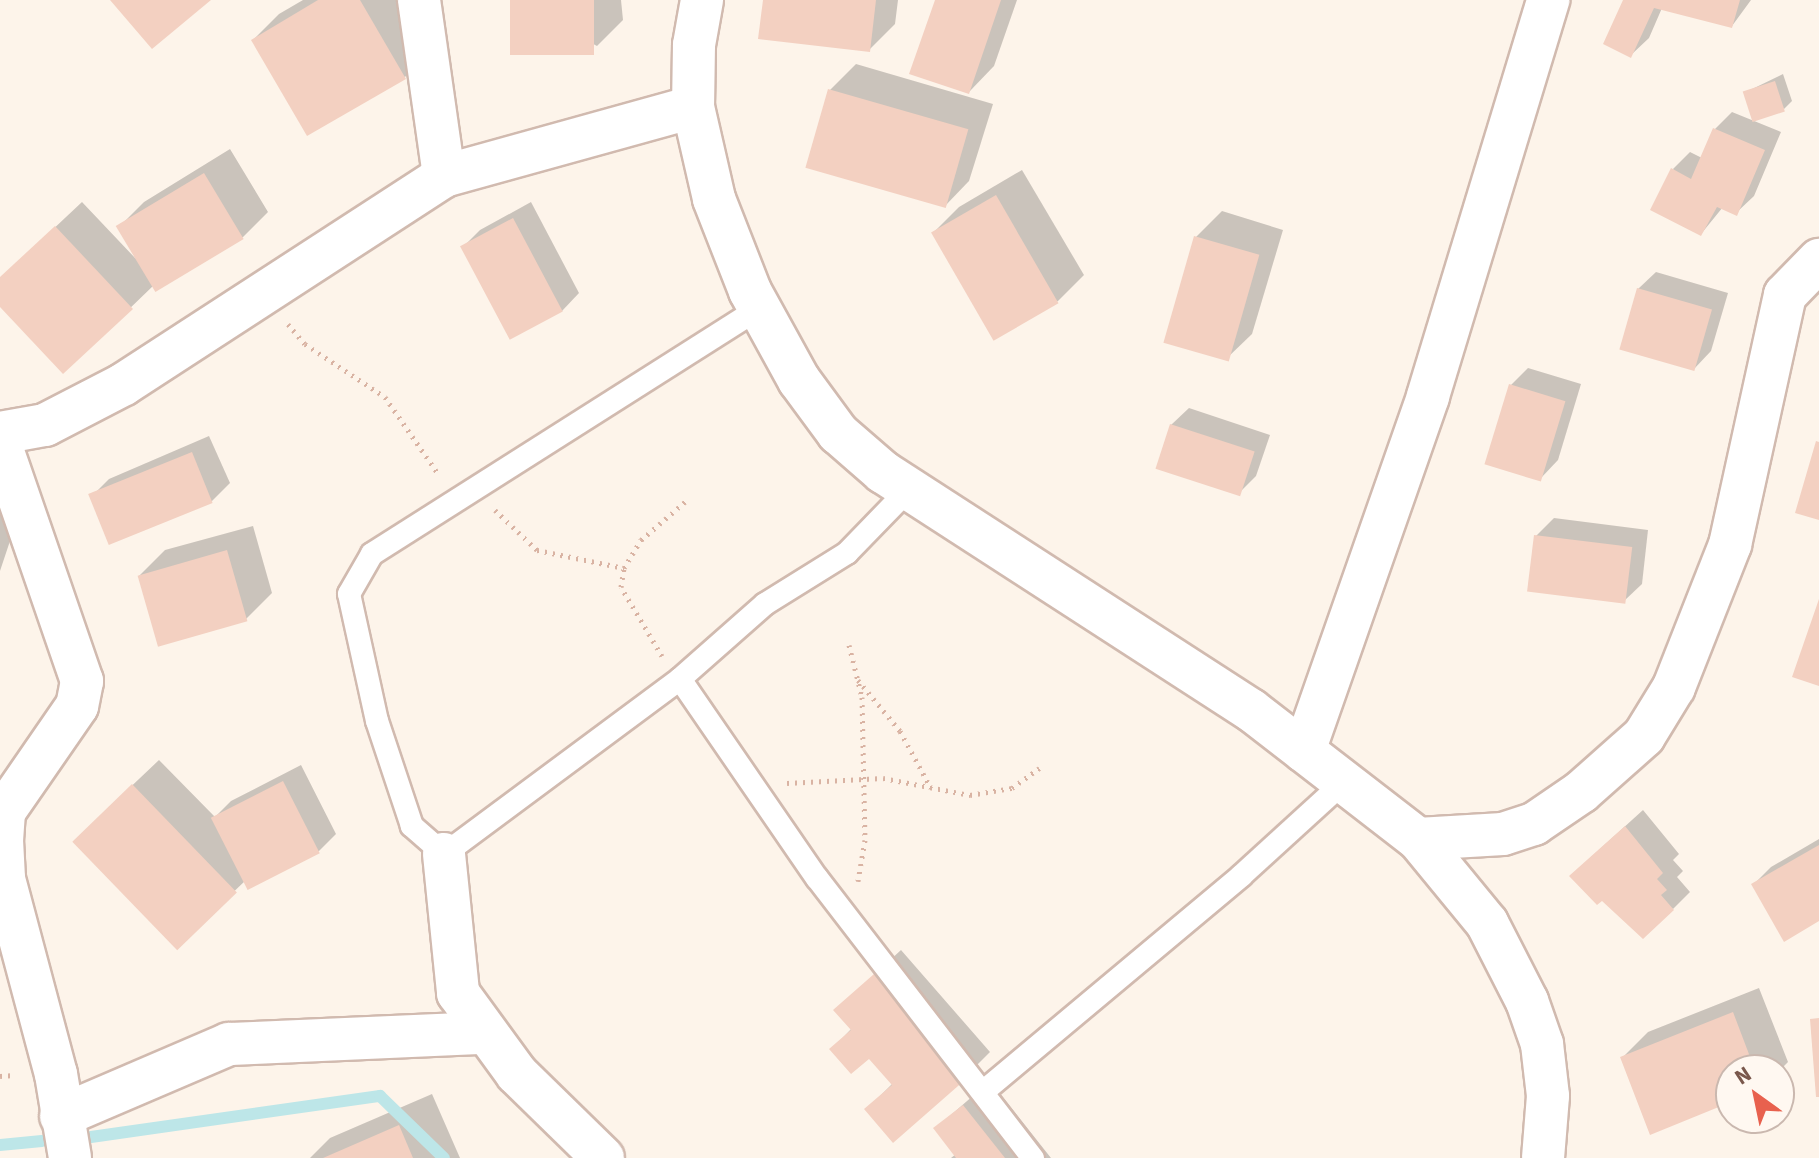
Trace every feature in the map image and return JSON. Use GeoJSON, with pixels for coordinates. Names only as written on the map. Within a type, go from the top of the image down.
{"type":"FeatureCollection","features":[{"type":"Feature","properties":{"kind":"street"},"geometry":{"type":"LineString","coordinates":[[419,0],[444,176]]}},
{"type":"Feature","properties":{"kind":"street"},"geometry":{"type":"LineString","coordinates":[[702,0],[694,45],[693,107],[714,199],[760,308],[799,380],[838,433],[909,489],[1251,710],[1418,839],[1487,923],[1527,1001],[1542,1044],[1548,1096],[1543,1158]]}},
{"type":"Feature","properties":{"kind":"street"},"geometry":{"type":"LineString","coordinates":[[1304,751],[1428,396],[1548,0]]}},
{"type":"Feature","properties":{"kind":"street"},"geometry":{"type":"LineString","coordinates":[[0,433],[22,432],[77,411],[444,176],[693,107]]}},
{"type":"Feature","properties":{"kind":"street"},"geometry":{"type":"LineString","coordinates":[[1418,839],[1503,834],[1534,824],[1581,792],[1644,736],[1674,687],[1730,545],[1785,295],[1819,260]]}},
{"type":"Feature","properties":{"kind":"street"},"geometry":{"type":"LineString","coordinates":[[0,443],[82,681],[77,706],[8,780],[4,812],[4,879],[56,1074],[70,1158]]}},
{"type":"Feature","properties":{"kind":"street"},"geometry":{"type":"LineString","coordinates":[[444,854],[458,993],[517,1074],[603,1158]]}},
{"type":"Feature","properties":{"kind":"street"},"geometry":{"type":"LineString","coordinates":[[61,1116],[229,1044],[486,1033]]}},
{"type":"Feature","properties":{"kind":"lane"},"geometry":{"type":"LineString","coordinates":[[760,308],[372,554],[349,594],[377,721],[412,826],[444,854],[680,679],[765,604],[847,553],[909,489]]}},
{"type":"Feature","properties":{"kind":"lane"},"geometry":{"type":"LineString","coordinates":[[680,679],[841,908],[1033,1158]]}},
{"type":"Feature","properties":{"kind":"lane"},"geometry":{"type":"LineString","coordinates":[[984,1091],[1242,875],[1344,782]]}},
{"type":"Feature","properties":{"kind":"path"},"geometry":{"type":"LineString","coordinates":[[262,293],[305,344],[385,397],[438,474],[494,508],[537,550],[624,568]]}},
{"type":"Feature","properties":{"kind":"path"},"geometry":{"type":"LineString","coordinates":[[680,679],[633,612],[621,587],[624,568],[641,540],[686,501]]}},
{"type":"Feature","properties":{"kind":"path"},"geometry":{"type":"LineString","coordinates":[[841,908],[863,868],[858,679],[849,645]]}},
{"type":"Feature","properties":{"kind":"path"},"geometry":{"type":"LineString","coordinates":[[858,679],[900,731],[931,788]]}},
{"type":"Feature","properties":{"kind":"path"},"geometry":{"type":"LineString","coordinates":[[754,786],[860,777],[931,788],[997,793],[1040,768]]}},
{"type":"Feature","properties":{"kind":"building"},"geometry":{"type":"Polygon","coordinates":[[[110,0],[211,0],[152,49],[110,0]]]}},
{"type":"Feature","properties":{"kind":"building"},"geometry":{"type":"Polygon","coordinates":[[[318,0],[360,0],[406,79],[307,136],[251,40],[318,0]]]}},
{"type":"Feature","properties":{"kind":"building"},"geometry":{"type":"Polygon","coordinates":[[[510,0],[594,0],[594,55],[510,55],[510,0]]]}},
{"type":"Feature","properties":{"kind":"building"},"geometry":{"type":"Polygon","coordinates":[[[763,0],[876,0],[870,52],[758,39],[763,0]]]}},
{"type":"Feature","properties":{"kind":"building"},"geometry":{"type":"Polygon","coordinates":[[[935,0],[1001,0],[969,94],[909,74],[935,0]]]}},
{"type":"Feature","properties":{"kind":"building"},"geometry":{"type":"Polygon","coordinates":[[[1623,0],[1740,0],[1732,28],[1654,8],[1631,58],[1603,44],[1623,0]]]}},
{"type":"Feature","properties":{"kind":"building"},"geometry":{"type":"Polygon","coordinates":[[[1775,81],[1785,111],[1753,122],[1743,92],[1775,81]]]}},
{"type":"Feature","properties":{"kind":"building"},"geometry":{"type":"Polygon","coordinates":[[[828,89],[968,129],[946,208],[805,168],[828,89]]]}},
{"type":"Feature","properties":{"kind":"building"},"geometry":{"type":"Polygon","coordinates":[[[1713,128],[1765,150],[1737,216],[1717,207],[1701,236],[1650,210],[1671,168],[1691,179],[1713,128]]]}},
{"type":"Feature","properties":{"kind":"building"},"geometry":{"type":"Polygon","coordinates":[[[204,173],[244,239],[155,292],[116,226],[204,173]]]}},
{"type":"Feature","properties":{"kind":"building"},"geometry":{"type":"Polygon","coordinates":[[[996,195],[1058,303],[994,341],[931,232],[996,195]]]}},
{"type":"Feature","properties":{"kind":"building"},"geometry":{"type":"Polygon","coordinates":[[[513,218],[563,312],[510,340],[460,246],[513,218]]]}},
{"type":"Feature","properties":{"kind":"building"},"geometry":{"type":"Polygon","coordinates":[[[55,226],[133,309],[63,374],[0,307],[0,277],[55,226]]]}},
{"type":"Feature","properties":{"kind":"building"},"geometry":{"type":"Polygon","coordinates":[[[1194,236],[1259,255],[1229,361],[1163,343],[1194,236]]]}},
{"type":"Feature","properties":{"kind":"building"},"geometry":{"type":"Polygon","coordinates":[[[1637,288],[1712,309],[1694,371],[1619,350],[1637,288]]]}},
{"type":"Feature","properties":{"kind":"building"},"geometry":{"type":"Polygon","coordinates":[[[1509,384],[1565,401],[1541,482],[1484,464],[1509,384]]]}},
{"type":"Feature","properties":{"kind":"building"},"geometry":{"type":"Polygon","coordinates":[[[1170,424],[1255,452],[1240,496],[1155,469],[1170,424]]]}},
{"type":"Feature","properties":{"kind":"building"},"geometry":{"type":"Polygon","coordinates":[[[1816,441],[1819,442],[1819,520],[1795,513],[1816,441]]]}},
{"type":"Feature","properties":{"kind":"building"},"geometry":{"type":"Polygon","coordinates":[[[192,452],[213,503],[109,545],[88,494],[192,452]]]}},
{"type":"Feature","properties":{"kind":"building"},"geometry":{"type":"Polygon","coordinates":[[[1534,535],[1632,547],[1625,604],[1527,592],[1534,535]]]}},
{"type":"Feature","properties":{"kind":"building"},"geometry":{"type":"Polygon","coordinates":[[[227,550],[247,621],[158,647],[138,576],[227,550]]]}},
{"type":"Feature","properties":{"kind":"building"},"geometry":{"type":"Polygon","coordinates":[[[1819,599],[1819,686],[1792,677],[1819,599]]]}},
{"type":"Feature","properties":{"kind":"building"},"geometry":{"type":"Polygon","coordinates":[[[283,781],[320,853],[248,890],[211,818],[283,781]]]}},
{"type":"Feature","properties":{"kind":"building"},"geometry":{"type":"Polygon","coordinates":[[[132,784],[237,893],[177,950],[72,842],[132,784]]]}},
{"type":"Feature","properties":{"kind":"building"},"geometry":{"type":"Polygon","coordinates":[[[1625,826],[1663,873],[1657,879],[1667,890],[1661,895],[1674,910],[1643,939],[1602,901],[1597,905],[1569,876],[1625,826]]]}},
{"type":"Feature","properties":{"kind":"building"},"geometry":{"type":"Polygon","coordinates":[[[1819,845],[1819,921],[1784,942],[1751,884],[1819,845]]]}},
{"type":"Feature","properties":{"kind":"building"},"geometry":{"type":"Polygon","coordinates":[[[874,974],[966,1079],[893,1143],[864,1109],[892,1085],[869,1059],[851,1074],[829,1049],[851,1030],[833,1010],[874,974]]]}},
{"type":"Feature","properties":{"kind":"building"},"geometry":{"type":"Polygon","coordinates":[[[1733,1012],[1749,1054],[1715,1054],[1715,1109],[1650,1135],[1620,1057],[1733,1012]]]}},
{"type":"Feature","properties":{"kind":"building"},"geometry":{"type":"Polygon","coordinates":[[[1819,1018],[1819,1097],[1816,1097],[1810,1019],[1819,1018]]]}},
{"type":"Feature","properties":{"kind":"building"},"geometry":{"type":"Polygon","coordinates":[[[963,1105],[1005,1158],[956,1158],[933,1128],[963,1105]]]}},
{"type":"Feature","properties":{"kind":"building"},"geometry":{"type":"Polygon","coordinates":[[[399,1125],[413,1158],[323,1158],[399,1125]]]}},
{"type":"Feature","properties":{"kind":"waterway"},"geometry":{"type":"LineString","coordinates":[[91,1137],[380,1096],[444,1158]]}},
{"type":"Feature","properties":{"kind":"waterway"},"geometry":{"type":"LineString","coordinates":[[0,1145],[42,1141]]}}]}
